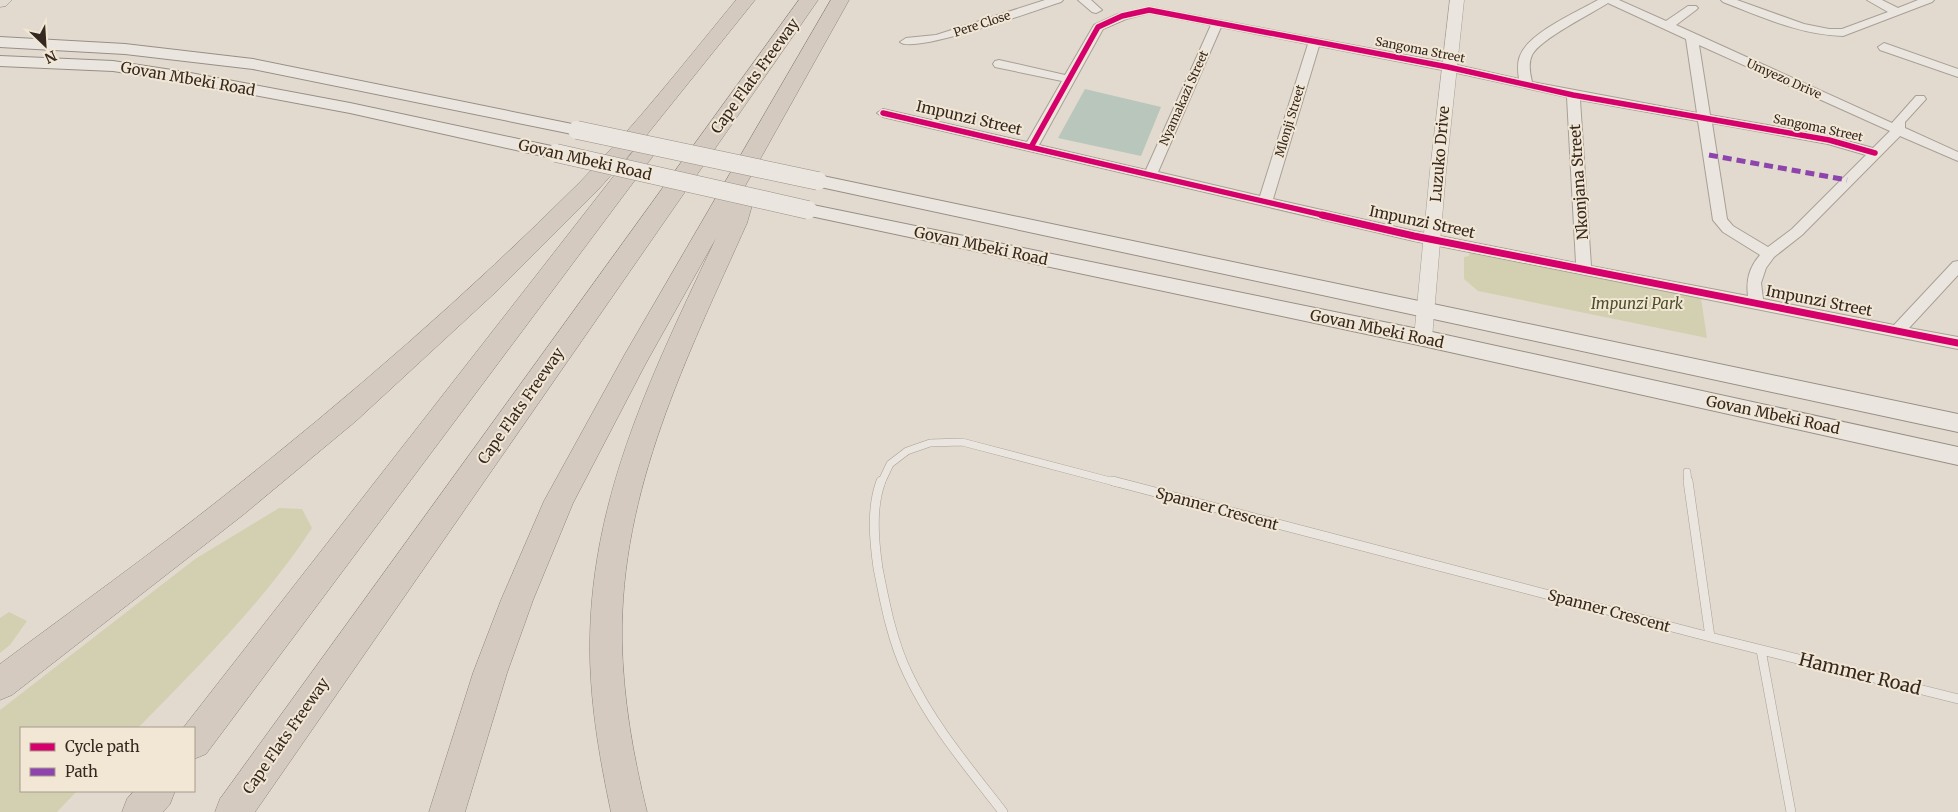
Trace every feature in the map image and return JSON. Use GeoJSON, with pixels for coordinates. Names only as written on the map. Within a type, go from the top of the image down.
{"type":"FeatureCollection","features":[{"type":"Feature","properties":{"kind":"highway"},"geometry":{"type":"LineString","coordinates":[[0,684],[241,500],[346,413],[489,284],[589,186],[652,116],[746,0]]}},
{"type":"Feature","properties":{"kind":"highway"},"geometry":{"type":"LineString","coordinates":[[195,741],[759,0]]}},
{"type":"Feature","properties":{"kind":"highway","name":"Cape Flats Freeway"},"geometry":{"type":"LineString","coordinates":[[233,812],[810,0]]}},
{"type":"Feature","properties":{"kind":"highway"},"geometry":{"type":"LineString","coordinates":[[447,812],[490,673],[517,600],[559,501],[634,361],[840,0]]}},
{"type":"Feature","properties":{"kind":"highway"},"geometry":{"type":"LineString","coordinates":[[630,812],[611,730],[607,687],[605,648],[607,601],[615,538],[632,468],[647,426],[734,223],[762,137]]}},
{"type":"Feature","properties":{"kind":"highway"},"geometry":{"type":"LineString","coordinates":[[140,812],[156,792]]}},
{"type":"Feature","properties":{"kind":"main road","name":"Govan Mbeki Road"},"geometry":{"type":"LineString","coordinates":[[0,42],[125,48],[253,64],[577,130],[1426,309],[1958,424]]}},
{"type":"Feature","properties":{"kind":"main road","name":"Govan Mbeki Road"},"geometry":{"type":"LineString","coordinates":[[0,61],[113,66],[185,77],[350,108],[808,210],[1423,338],[1958,456]]}},
{"type":"Feature","properties":{"kind":"street","name":"Pere Close"},"geometry":{"type":"LineString","coordinates":[[906,42],[937,38],[1057,0]]}},
{"type":"Feature","properties":{"kind":"street"},"geometry":{"type":"LineString","coordinates":[[1084,0],[1096,10]]}},
{"type":"Feature","properties":{"kind":"street","name":"Luzuko Drive"},"geometry":{"type":"LineString","coordinates":[[1423,338],[1448,67],[1457,0]]}},
{"type":"Feature","properties":{"kind":"street"},"geometry":{"type":"LineString","coordinates":[[1526,84],[1524,73],[1525,58],[1534,45],[1606,0]]}},
{"type":"Feature","properties":{"kind":"street","name":"Umyezo Drive"},"geometry":{"type":"LineString","coordinates":[[1610,0],[1958,157]]}},
{"type":"Feature","properties":{"kind":"street"},"geometry":{"type":"LineString","coordinates":[[1727,0],[1749,3],[1813,31],[1830,34],[1843,33],[1928,0]]}},
{"type":"Feature","properties":{"kind":"street"},"geometry":{"type":"LineString","coordinates":[[1873,0],[1898,12]]}},
{"type":"Feature","properties":{"kind":"street"},"geometry":{"type":"LineString","coordinates":[[1667,26],[1692,8]]}},
{"type":"Feature","properties":{"kind":"street","name":"Sangoma Street"},"geometry":{"type":"LineString","coordinates":[[1031,147],[1098,26],[1107,21],[1150,10],[1448,67],[1573,95],[1829,140],[1874,153]]}},
{"type":"Feature","properties":{"kind":"street","name":"Nyamakazi Street"},"geometry":{"type":"LineString","coordinates":[[1150,175],[1179,106],[1218,22]]}},
{"type":"Feature","properties":{"kind":"street"},"geometry":{"type":"LineString","coordinates":[[1692,37],[1720,220],[1728,229],[1769,254]]}},
{"type":"Feature","properties":{"kind":"street","name":"Mlonji Street"},"geometry":{"type":"LineString","coordinates":[[1265,201],[1315,41]]}},
{"type":"Feature","properties":{"kind":"street"},"geometry":{"type":"LineString","coordinates":[[1884,46],[1957,72]]}},
{"type":"Feature","properties":{"kind":"street"},"geometry":{"type":"LineString","coordinates":[[999,64],[1068,79]]}},
{"type":"Feature","properties":{"kind":"street","name":"Nkonjana Street"},"geometry":{"type":"LineString","coordinates":[[1573,95],[1584,269]]}},
{"type":"Feature","properties":{"kind":"street"},"geometry":{"type":"LineString","coordinates":[[1756,303],[1754,283],[1759,266],[1769,254],[1797,232],[1898,130],[1899,122],[1920,99]]}},
{"type":"Feature","properties":{"kind":"street","name":"Impunzi Street"},"geometry":{"type":"LineString","coordinates":[[883,113],[1432,239],[1958,343]]}},
{"type":"Feature","properties":{"kind":"street"},"geometry":{"type":"LineString","coordinates":[[1897,331],[1958,266]]}},
{"type":"Feature","properties":{"kind":"lane","name":"Spanner Crescent"},"geometry":{"type":"LineString","coordinates":[[1003,812],[926,707],[908,673],[886,606],[874,538],[875,511],[879,486],[888,468],[895,460],[914,448],[938,441],[962,442],[1762,650]]}},
{"type":"Feature","properties":{"kind":"lane"},"geometry":{"type":"LineString","coordinates":[[1687,472],[1710,637]]}},
{"type":"Feature","properties":{"kind":"lane"},"geometry":{"type":"LineString","coordinates":[[1762,650],[1791,812]]}},
{"type":"Feature","properties":{"kind":"lane","name":"Hammer Road"},"geometry":{"type":"LineString","coordinates":[[1762,650],[1958,699]]}},
{"type":"Feature","properties":{"kind":"green space","name":"Impunzi Park"},"geometry":{"type":"Polygon","coordinates":[[[1470,251],[1701,298],[1707,338],[1478,291],[1464,279],[1464,257],[1469,256],[1470,251]]]}},
{"type":"Feature","properties":{"kind":"green space"},"geometry":{"type":"Polygon","coordinates":[[[279,508],[302,509],[312,528],[273,582],[252,607],[207,657],[139,727],[20,727],[20,792],[76,792],[57,812],[0,812],[0,710],[195,559],[279,508]]]}},
{"type":"Feature","properties":{"kind":"green space"},"geometry":{"type":"Polygon","coordinates":[[[9,612],[27,621],[10,645],[0,653],[0,618],[9,612]]]}},
{"type":"Feature","properties":{"kind":"shaded area"},"geometry":{"type":"Polygon","coordinates":[[[1085,89],[1161,107],[1141,156],[1058,138],[1085,89]]]}},
{"type":"Feature","properties":{"kind":"marked path"},"geometry":{"type":"LineString","coordinates":[[1709,155],[1847,180]]}},
{"type":"Feature","properties":{"kind":"cycle path"},"geometry":{"type":"LineString","coordinates":[[1031,147],[1098,27],[1122,16],[1149,10],[1448,67],[1573,95],[1829,140],[1875,153]]}},
{"type":"Feature","properties":{"kind":"cycle path"},"geometry":{"type":"LineString","coordinates":[[883,113],[1414,236],[1958,343]]}}]}
